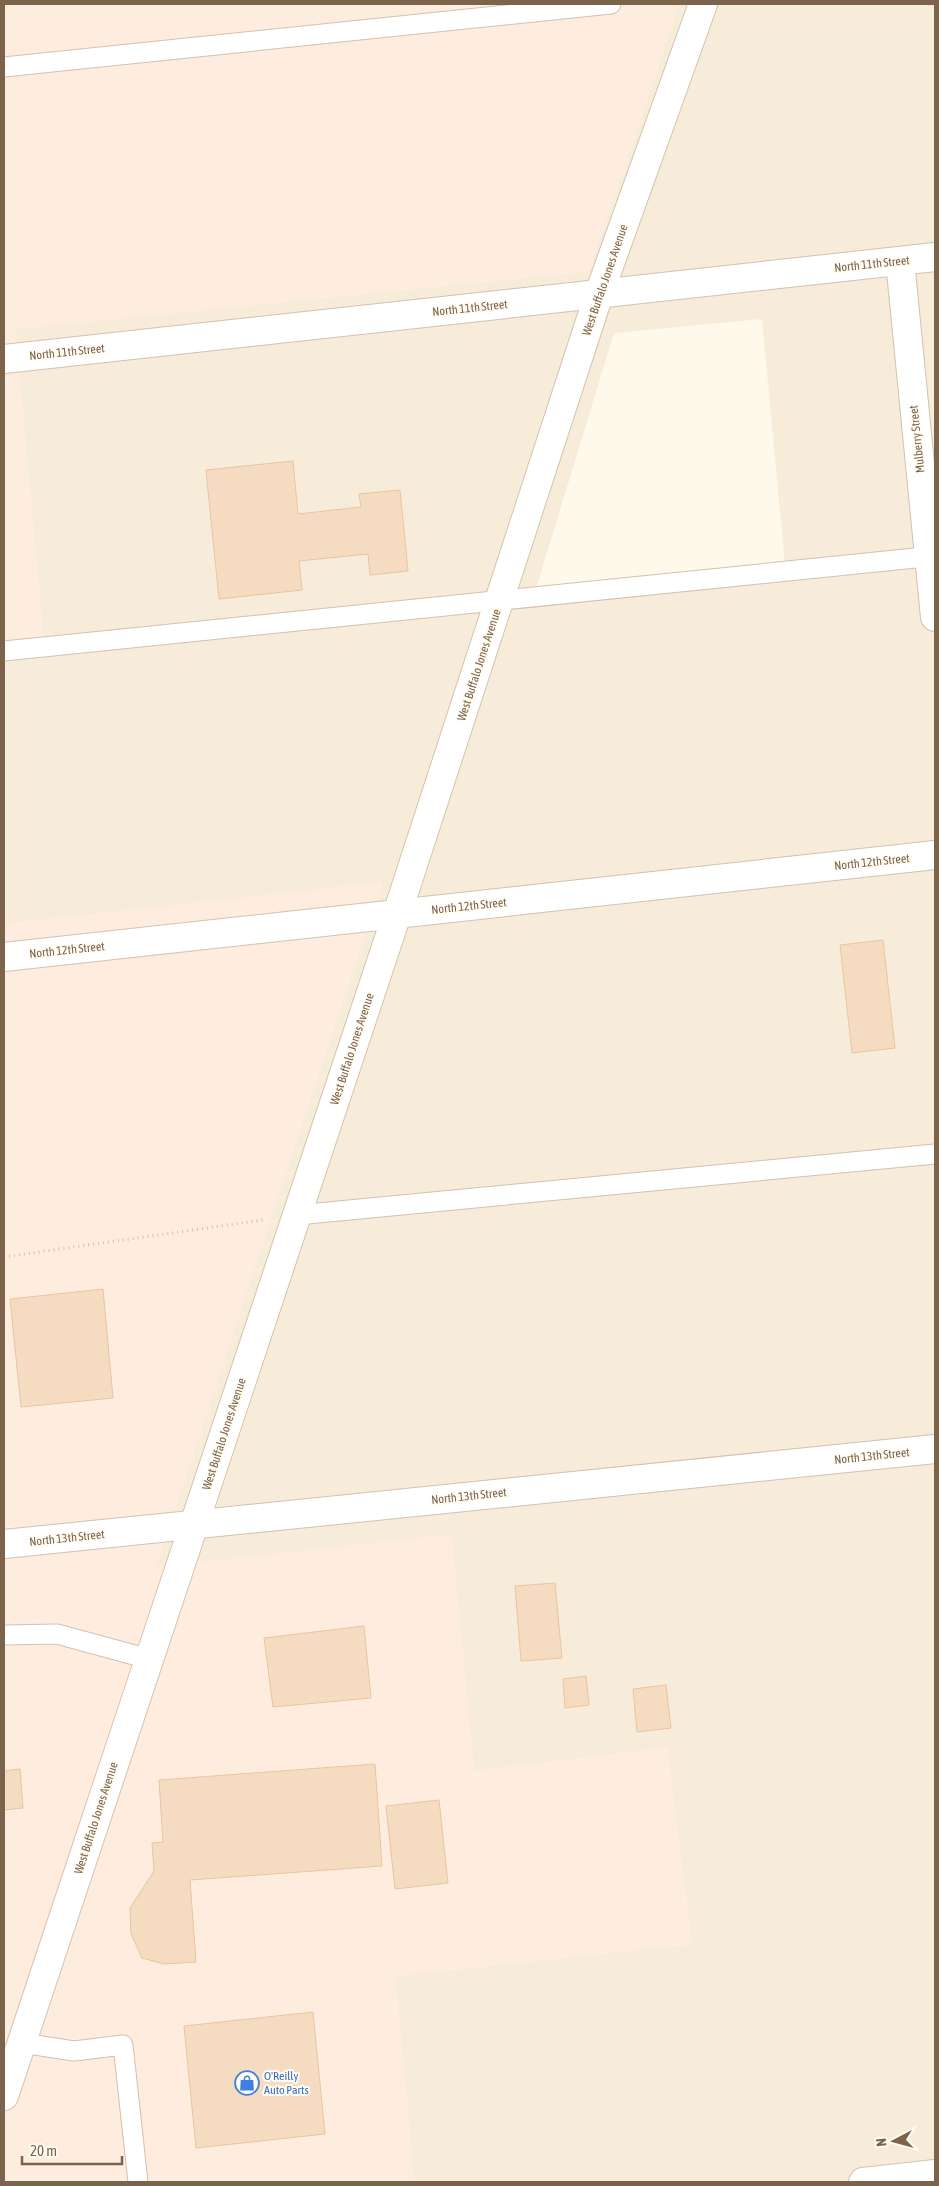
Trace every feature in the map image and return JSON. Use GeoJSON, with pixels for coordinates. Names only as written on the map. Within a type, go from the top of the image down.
{"type":"FeatureCollection","features":[{"type":"Feature","properties":{"kind":"street","name":"West Buffalo Jones Avenue"},"geometry":{"type":"LineString","coordinates":[[4,2096],[501,600],[599,294],[703,4]]}},
{"type":"Feature","properties":{"kind":"street","name":"North 11th Street"},"geometry":{"type":"LineString","coordinates":[[4,359],[935,257]]}},
{"type":"Feature","properties":{"kind":"street","name":"Mulberry Street"},"geometry":{"type":"LineString","coordinates":[[900,261],[932,556],[935,617]]}},
{"type":"Feature","properties":{"kind":"street","name":"North 12th Street"},"geometry":{"type":"LineString","coordinates":[[4,957],[935,855]]}},
{"type":"Feature","properties":{"kind":"street","name":"North 13th Street"},"geometry":{"type":"LineString","coordinates":[[4,1544],[935,1449]]}},
{"type":"Feature","properties":{"kind":"street"},"geometry":{"type":"LineString","coordinates":[[863,2182],[935,2174]]}},
{"type":"Feature","properties":{"kind":"lane"},"geometry":{"type":"LineString","coordinates":[[4,67],[611,4]]}},
{"type":"Feature","properties":{"kind":"lane"},"geometry":{"type":"LineString","coordinates":[[4,651],[932,556]]}},
{"type":"Feature","properties":{"kind":"lane"},"geometry":{"type":"LineString","coordinates":[[297,1215],[935,1154]]}},
{"type":"Feature","properties":{"kind":"lane"},"geometry":{"type":"LineString","coordinates":[[4,1635],[57,1634],[149,1659]]}},
{"type":"Feature","properties":{"kind":"lane"},"geometry":{"type":"LineString","coordinates":[[22,2043],[74,2051],[123,2045],[138,2182]]}},
{"type":"Feature","properties":{"kind":"path"},"geometry":{"type":"LineString","coordinates":[[4,1257],[297,1215]]}},
{"type":"Feature","properties":{"kind":"shaded area"},"geometry":{"type":"Polygon","coordinates":[[[4,4],[679,4],[589,271],[15,329],[44,646],[4,650],[4,4]]]}},
{"type":"Feature","properties":{"kind":"shaded area"},"geometry":{"type":"Polygon","coordinates":[[[679,4],[935,4],[935,2182],[414,2182],[395,1976],[692,1944],[667,1748],[474,1771],[451,1535],[155,1568],[382,883],[4,924],[4,650],[44,646],[15,329],[589,271],[679,4]],[[762,319],[614,333],[535,592],[785,564],[762,319]]]}},
{"type":"Feature","properties":{"kind":"shaded area"},"geometry":{"type":"Polygon","coordinates":[[[382,882],[156,1567],[452,1534],[474,1771],[667,1748],[692,1944],[395,1976],[414,2182],[4,2182],[4,924],[382,882]]]}},
{"type":"Feature","properties":{"kind":"building"},"geometry":{"type":"Polygon","coordinates":[[[293,461],[298,514],[361,507],[359,494],[400,490],[408,571],[370,575],[368,554],[299,561],[302,590],[219,599],[206,470],[293,461]]]}},
{"type":"Feature","properties":{"kind":"building"},"geometry":{"type":"Polygon","coordinates":[[[883,940],[895,1048],[852,1053],[840,945],[883,940]]]}},
{"type":"Feature","properties":{"kind":"building"},"geometry":{"type":"Polygon","coordinates":[[[103,1289],[113,1398],[21,1407],[10,1299],[103,1289]]]}},
{"type":"Feature","properties":{"kind":"building"},"geometry":{"type":"Polygon","coordinates":[[[555,1583],[562,1658],[521,1661],[515,1586],[555,1583]]]}},
{"type":"Feature","properties":{"kind":"building"},"geometry":{"type":"Polygon","coordinates":[[[364,1626],[371,1698],[273,1707],[264,1638],[364,1626]]]}},
{"type":"Feature","properties":{"kind":"building"},"geometry":{"type":"Polygon","coordinates":[[[586,1676],[589,1705],[565,1708],[563,1679],[586,1676]]]}},
{"type":"Feature","properties":{"kind":"building"},"geometry":{"type":"Polygon","coordinates":[[[666,1685],[671,1728],[637,1732],[633,1689],[666,1685]]]}},
{"type":"Feature","properties":{"kind":"building"},"geometry":{"type":"Polygon","coordinates":[[[375,1764],[382,1866],[190,1880],[196,1962],[164,1964],[142,1958],[131,1934],[130,1908],[154,1871],[152,1843],[163,1842],[159,1780],[375,1764]]]}},
{"type":"Feature","properties":{"kind":"building"},"geometry":{"type":"Polygon","coordinates":[[[20,1769],[23,1808],[4,1810],[4,1771],[20,1769]]]}},
{"type":"Feature","properties":{"kind":"building"},"geometry":{"type":"Polygon","coordinates":[[[439,1800],[448,1883],[395,1889],[386,1806],[439,1800]]]}},
{"type":"Feature","properties":{"kind":"building"},"geometry":{"type":"Polygon","coordinates":[[[313,2012],[325,2134],[196,2148],[184,2026],[313,2012]]]}},
{"type":"Feature","properties":{"kind":"place","name":"O'Reilly Auto Parts"},"geometry":{"type":"Point","coordinates":[247,2083]}}]}
